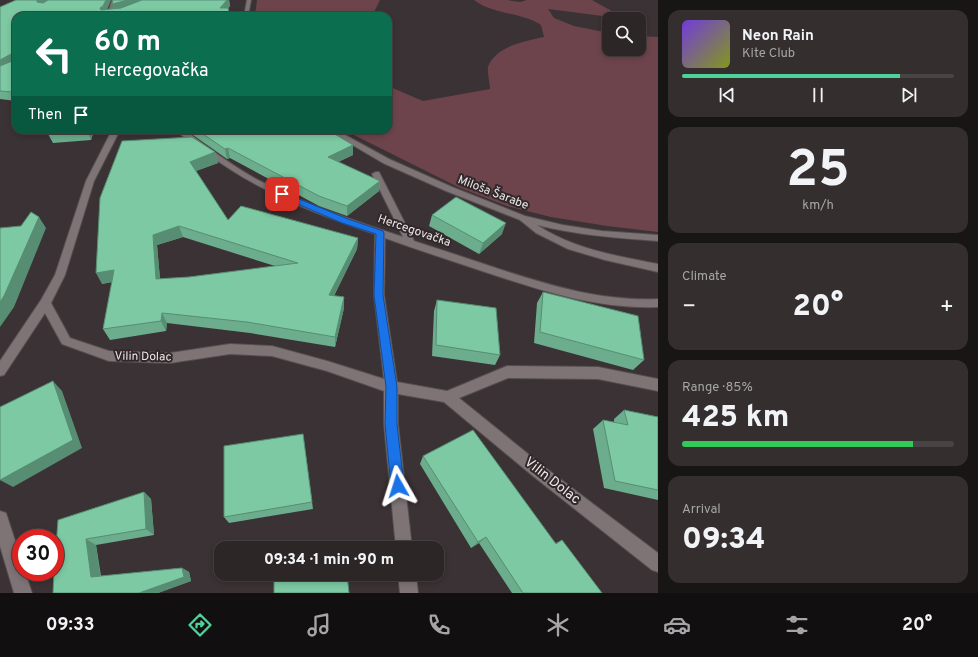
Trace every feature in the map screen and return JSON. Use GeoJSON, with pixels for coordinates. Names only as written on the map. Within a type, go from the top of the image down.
{"type":"FeatureCollection","features":[{"type":"Feature","properties":{"kind":"street"},"geometry":{"type":"LineString","coordinates":[[110,12],[114,0]]}},
{"type":"Feature","properties":{"kind":"street"},"geometry":{"type":"LineString","coordinates":[[247,12],[249,0]]}},
{"type":"Feature","properties":{"kind":"street"},"geometry":{"type":"LineString","coordinates":[[0,371],[45,303],[60,275],[90,181],[114,134]]}},
{"type":"Feature","properties":{"kind":"street","name":"Hercegovačka"},"geometry":{"type":"LineString","coordinates":[[185,134],[223,162],[258,183],[293,200],[380,233],[556,290],[608,302],[658,303]]}},
{"type":"Feature","properties":{"kind":"street","name":"Miloša Šarabe"},"geometry":{"type":"LineString","coordinates":[[339,134],[386,161],[449,189],[522,218],[563,228],[602,234],[658,238]]}},
{"type":"Feature","properties":{"kind":"street"},"geometry":{"type":"LineString","coordinates":[[376,174],[411,244]]}},
{"type":"Feature","properties":{"kind":"street"},"geometry":{"type":"LineString","coordinates":[[522,218],[540,233],[568,246],[604,257],[658,268]]}},
{"type":"Feature","properties":{"kind":"street"},"geometry":{"type":"LineString","coordinates":[[380,233],[379,295],[391,387],[391,424],[403,541]]}},
{"type":"Feature","properties":{"kind":"street","name":"Vilin Dolac"},"geometry":{"type":"LineString","coordinates":[[45,303],[66,341],[109,356],[170,358],[230,349],[272,351],[327,366],[391,387],[447,397],[538,471],[658,564]]}},
{"type":"Feature","properties":{"kind":"street"},"geometry":{"type":"LineString","coordinates":[[447,397],[506,372],[598,373],[658,384]]}},
{"type":"Feature","properties":{"kind":"street"},"geometry":{"type":"LineString","coordinates":[[0,519],[23,593]]}},
{"type":"Feature","properties":{"kind":"street"},"geometry":{"type":"LineString","coordinates":[[408,581],[409,593]]}},
{"type":"Feature","properties":{"kind":"shaded area"},"geometry":{"type":"Polygon","coordinates":[[[257,0],[380,0],[374,12],[256,12],[257,0]]]}},
{"type":"Feature","properties":{"kind":"shaded area"},"geometry":{"type":"Polygon","coordinates":[[[474,0],[507,0],[520,2],[527,0],[592,0],[613,12],[602,12],[602,16],[548,9],[554,18],[574,26],[602,32],[602,56],[646,56],[646,36],[658,37],[658,232],[551,217],[507,206],[458,187],[352,134],[392,134],[392,88],[423,101],[490,89],[488,67],[497,54],[504,49],[520,43],[544,37],[541,25],[525,18],[490,8],[474,0]]]}},
{"type":"Feature","properties":{"kind":"building"},"geometry":{"type":"Polygon","coordinates":[[[16,0],[37,0],[37,2],[43,3],[48,0],[106,0],[100,8],[101,10],[121,8],[142,0],[227,0],[220,8],[228,8],[229,12],[12,12],[12,54],[0,60],[0,7],[16,0]]]}},
{"type":"Feature","properties":{"kind":"building"},"geometry":{"type":"Polygon","coordinates":[[[113,0],[128,0],[112,4],[113,0]]]}},
{"type":"Feature","properties":{"kind":"building"},"geometry":{"type":"Polygon","coordinates":[[[12,61],[12,92],[0,91],[0,66],[12,61]]]}},
{"type":"Feature","properties":{"kind":"building"},"geometry":{"type":"Polygon","coordinates":[[[203,134],[335,134],[353,145],[328,157],[380,181],[347,206],[319,196],[228,148],[225,149],[203,134]]]}},
{"type":"Feature","properties":{"kind":"building"},"geometry":{"type":"Polygon","coordinates":[[[192,137],[215,152],[190,162],[228,220],[241,206],[358,238],[329,295],[344,297],[335,337],[247,322],[162,313],[161,321],[103,329],[114,270],[96,273],[100,198],[122,141],[192,137]],[[179,226],[153,235],[156,279],[189,277],[298,263],[179,226]]]}},
{"type":"Feature","properties":{"kind":"building"},"geometry":{"type":"Polygon","coordinates":[[[456,197],[506,223],[483,243],[432,215],[456,197]]]}},
{"type":"Feature","properties":{"kind":"building"},"geometry":{"type":"Polygon","coordinates":[[[31,212],[39,217],[0,302],[0,228],[21,226],[31,212]]]}},
{"type":"Feature","properties":{"kind":"building"},"geometry":{"type":"Polygon","coordinates":[[[543,292],[638,316],[644,360],[540,332],[543,292]]]}},
{"type":"Feature","properties":{"kind":"building"},"geometry":{"type":"Polygon","coordinates":[[[437,300],[496,308],[500,355],[436,345],[437,300]]]}},
{"type":"Feature","properties":{"kind":"building"},"geometry":{"type":"Polygon","coordinates":[[[53,381],[73,440],[0,480],[0,407],[53,381]]]}},
{"type":"Feature","properties":{"kind":"building"},"geometry":{"type":"Polygon","coordinates":[[[624,410],[658,417],[658,490],[615,481],[603,420],[628,425],[624,410]]]}},
{"type":"Feature","properties":{"kind":"building"},"geometry":{"type":"Polygon","coordinates":[[[473,430],[556,544],[562,540],[602,593],[523,593],[486,537],[478,542],[423,456],[473,430]]]}},
{"type":"Feature","properties":{"kind":"building"},"geometry":{"type":"Polygon","coordinates":[[[303,434],[312,502],[224,517],[224,446],[303,434]]]}},
{"type":"Feature","properties":{"kind":"building"},"geometry":{"type":"Polygon","coordinates":[[[144,492],[146,529],[86,539],[91,577],[182,568],[184,577],[139,593],[53,593],[54,581],[64,581],[64,529],[57,529],[58,520],[144,492]]]}},
{"type":"Feature","properties":{"kind":"building"},"geometry":{"type":"Polygon","coordinates":[[[274,581],[348,581],[349,593],[274,593],[274,581]]]}},
{"type":"Feature","properties":{"kind":"route"},"geometry":{"type":"LineString","coordinates":[[282,194],[345,221],[380,233],[379,295],[391,387],[391,424],[398,486]]}}]}
